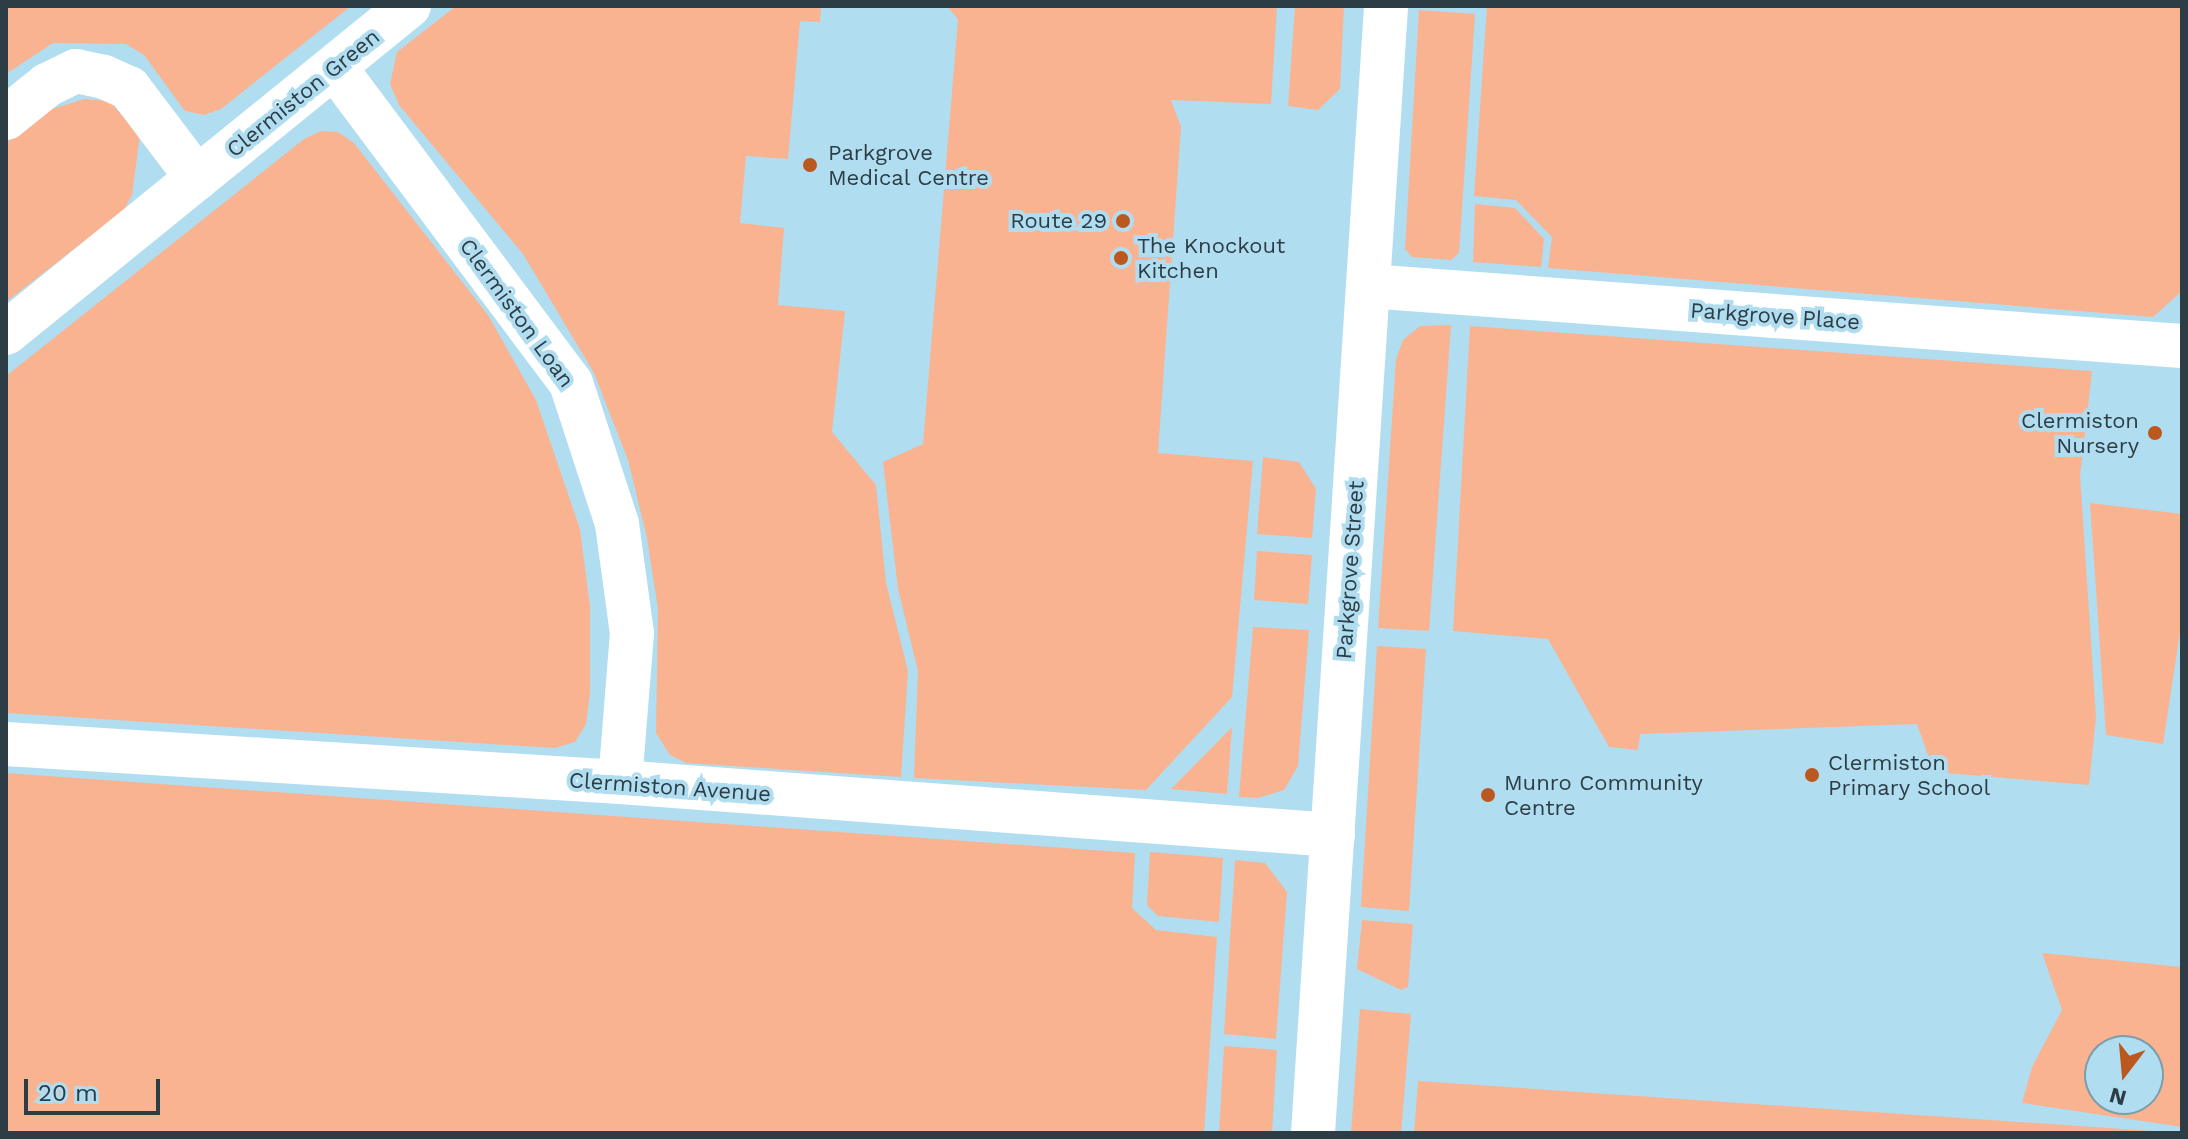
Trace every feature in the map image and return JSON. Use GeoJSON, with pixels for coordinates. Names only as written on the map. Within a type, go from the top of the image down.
{"type":"FeatureCollection","features":[{"type":"Feature","properties":{"kind":"street","name":"Clermiston Green"},"geometry":{"type":"LineString","coordinates":[[6,333],[336,69],[409,6]]}},
{"type":"Feature","properties":{"kind":"street","name":"Parkgrove Street"},"geometry":{"type":"LineString","coordinates":[[1313,1133],[1386,6]]}},
{"type":"Feature","properties":{"kind":"street","name":"Clermiston Loan"},"geometry":{"type":"LineString","coordinates":[[336,69],[571,383],[617,524],[632,633],[620,782]]}},
{"type":"Feature","properties":{"kind":"street"},"geometry":{"type":"LineString","coordinates":[[6,118],[47,85],[76,71],[104,77],[129,88],[197,178]]}},
{"type":"Feature","properties":{"kind":"street","name":"Parkgrove Place"},"geometry":{"type":"LineString","coordinates":[[1368,286],[2182,346]]}},
{"type":"Feature","properties":{"kind":"street","name":"Clermiston Avenue"},"geometry":{"type":"LineString","coordinates":[[6,744],[620,782],[1333,835]]}},
{"type":"Feature","properties":{"kind":"shaded area"},"geometry":{"type":"Polygon","coordinates":[[[6,6],[351,6],[221,109],[204,115],[185,111],[144,55],[126,44],[53,43],[6,74],[6,6]]]}},
{"type":"Feature","properties":{"kind":"shaded area"},"geometry":{"type":"Polygon","coordinates":[[[456,6],[821,6],[820,22],[800,21],[788,159],[746,156],[740,223],[784,228],[778,305],[845,311],[832,432],[876,485],[886,583],[908,671],[901,777],[686,763],[670,755],[656,733],[658,609],[647,538],[628,460],[594,373],[523,254],[399,105],[390,84],[397,52],[456,6]]]}},
{"type":"Feature","properties":{"kind":"shaded area"},"geometry":{"type":"Polygon","coordinates":[[[947,6],[1277,6],[1271,104],[1171,100],[1181,127],[1158,453],[1253,461],[1232,697],[1146,790],[914,778],[918,671],[898,589],[883,462],[923,444],[958,19],[947,6]]]}},
{"type":"Feature","properties":{"kind":"shaded area"},"geometry":{"type":"Polygon","coordinates":[[[1295,6],[1344,6],[1340,89],[1318,110],[1288,106],[1295,6]]]}},
{"type":"Feature","properties":{"kind":"shaded area"},"geometry":{"type":"Polygon","coordinates":[[[1487,6],[2182,6],[2182,291],[2153,317],[1548,268],[1552,237],[1516,200],[1474,196],[1487,6]]]}},
{"type":"Feature","properties":{"kind":"shaded area"},"geometry":{"type":"Polygon","coordinates":[[[1419,10],[1475,14],[1459,253],[1451,260],[1412,257],[1405,249],[1419,10]]]}},
{"type":"Feature","properties":{"kind":"shaded area"},"geometry":{"type":"Polygon","coordinates":[[[84,99],[109,101],[140,135],[132,195],[124,210],[6,302],[6,143],[49,110],[84,99]]]}},
{"type":"Feature","properties":{"kind":"shaded area"},"geometry":{"type":"Polygon","coordinates":[[[321,131],[338,132],[354,143],[488,315],[536,400],[580,529],[590,607],[590,693],[586,724],[575,742],[555,748],[6,713],[6,376],[304,139],[321,131]]]}},
{"type":"Feature","properties":{"kind":"shaded area"},"geometry":{"type":"Polygon","coordinates":[[[1475,204],[1515,208],[1544,239],[1541,267],[1473,262],[1475,204]]]}},
{"type":"Feature","properties":{"kind":"shaded area"},"geometry":{"type":"Polygon","coordinates":[[[1451,325],[1429,631],[1378,628],[1396,359],[1403,340],[1420,326],[1451,325]]]}},
{"type":"Feature","properties":{"kind":"shaded area"},"geometry":{"type":"Polygon","coordinates":[[[1470,326],[2092,371],[2080,476],[2096,717],[2089,785],[1934,772],[1917,724],[1640,734],[1638,750],[1609,747],[1548,639],[1453,631],[1470,326]]]}},
{"type":"Feature","properties":{"kind":"shaded area"},"geometry":{"type":"Polygon","coordinates":[[[1263,457],[1299,462],[1316,489],[1312,538],[1257,534],[1263,457]]]}},
{"type":"Feature","properties":{"kind":"shaded area"},"geometry":{"type":"Polygon","coordinates":[[[2090,503],[2182,514],[2182,619],[2163,744],[2106,735],[2090,503]]]}},
{"type":"Feature","properties":{"kind":"shaded area"},"geometry":{"type":"Polygon","coordinates":[[[1257,551],[1312,555],[1308,604],[1254,600],[1257,551]]]}},
{"type":"Feature","properties":{"kind":"shaded area"},"geometry":{"type":"Polygon","coordinates":[[[1253,627],[1309,630],[1298,766],[1284,790],[1258,798],[1239,797],[1253,627]]]}},
{"type":"Feature","properties":{"kind":"shaded area"},"geometry":{"type":"Polygon","coordinates":[[[1377,646],[1426,649],[1409,911],[1361,907],[1377,646]]]}},
{"type":"Feature","properties":{"kind":"shaded area"},"geometry":{"type":"Polygon","coordinates":[[[1232,727],[1227,794],[1171,789],[1232,727]]]}},
{"type":"Feature","properties":{"kind":"shaded area"},"geometry":{"type":"Polygon","coordinates":[[[6,773],[1135,853],[1132,908],[1156,930],[1217,937],[1204,1133],[6,1133],[6,773]]]}},
{"type":"Feature","properties":{"kind":"shaded area"},"geometry":{"type":"Polygon","coordinates":[[[1150,852],[1223,858],[1219,922],[1158,916],[1147,905],[1150,852]]]}},
{"type":"Feature","properties":{"kind":"shaded area"},"geometry":{"type":"Polygon","coordinates":[[[1235,860],[1265,863],[1287,892],[1276,1039],[1224,1034],[1235,860]]]}},
{"type":"Feature","properties":{"kind":"shaded area"},"geometry":{"type":"Polygon","coordinates":[[[1362,920],[1413,924],[1408,987],[1401,990],[1357,969],[1362,920]]]}},
{"type":"Feature","properties":{"kind":"shaded area"},"geometry":{"type":"Polygon","coordinates":[[[2042,953],[2182,967],[2182,1127],[2102,1115],[2164,1115],[2164,1035],[2084,1035],[2084,1112],[2022,1103],[2032,1067],[2062,1010],[2042,953]]]}},
{"type":"Feature","properties":{"kind":"shaded area"},"geometry":{"type":"Polygon","coordinates":[[[1360,1009],[1411,1014],[1401,1133],[1351,1133],[1360,1009]]]}},
{"type":"Feature","properties":{"kind":"shaded area"},"geometry":{"type":"Polygon","coordinates":[[[1224,1046],[1277,1050],[1272,1133],[1219,1133],[1224,1046]]]}},
{"type":"Feature","properties":{"kind":"shaded area"},"geometry":{"type":"Polygon","coordinates":[[[1418,1081],[2182,1133],[1414,1133],[1418,1081]]]}},
{"type":"Feature","properties":{"kind":"place","name":"Parkgrove Medical Centre"},"geometry":{"type":"Point","coordinates":[810,165]}},
{"type":"Feature","properties":{"kind":"place","name":"Route 29"},"geometry":{"type":"Point","coordinates":[1123,221]}},
{"type":"Feature","properties":{"kind":"place","name":"The Knockout Kitchen"},"geometry":{"type":"Point","coordinates":[1121,258]}},
{"type":"Feature","properties":{"kind":"place","name":"Clermiston Nursery"},"geometry":{"type":"Point","coordinates":[2155,433]}},
{"type":"Feature","properties":{"kind":"place","name":"Clermiston Primary School"},"geometry":{"type":"Point","coordinates":[1812,775]}},
{"type":"Feature","properties":{"kind":"place","name":"Munro Community Centre"},"geometry":{"type":"Point","coordinates":[1488,795]}}]}
